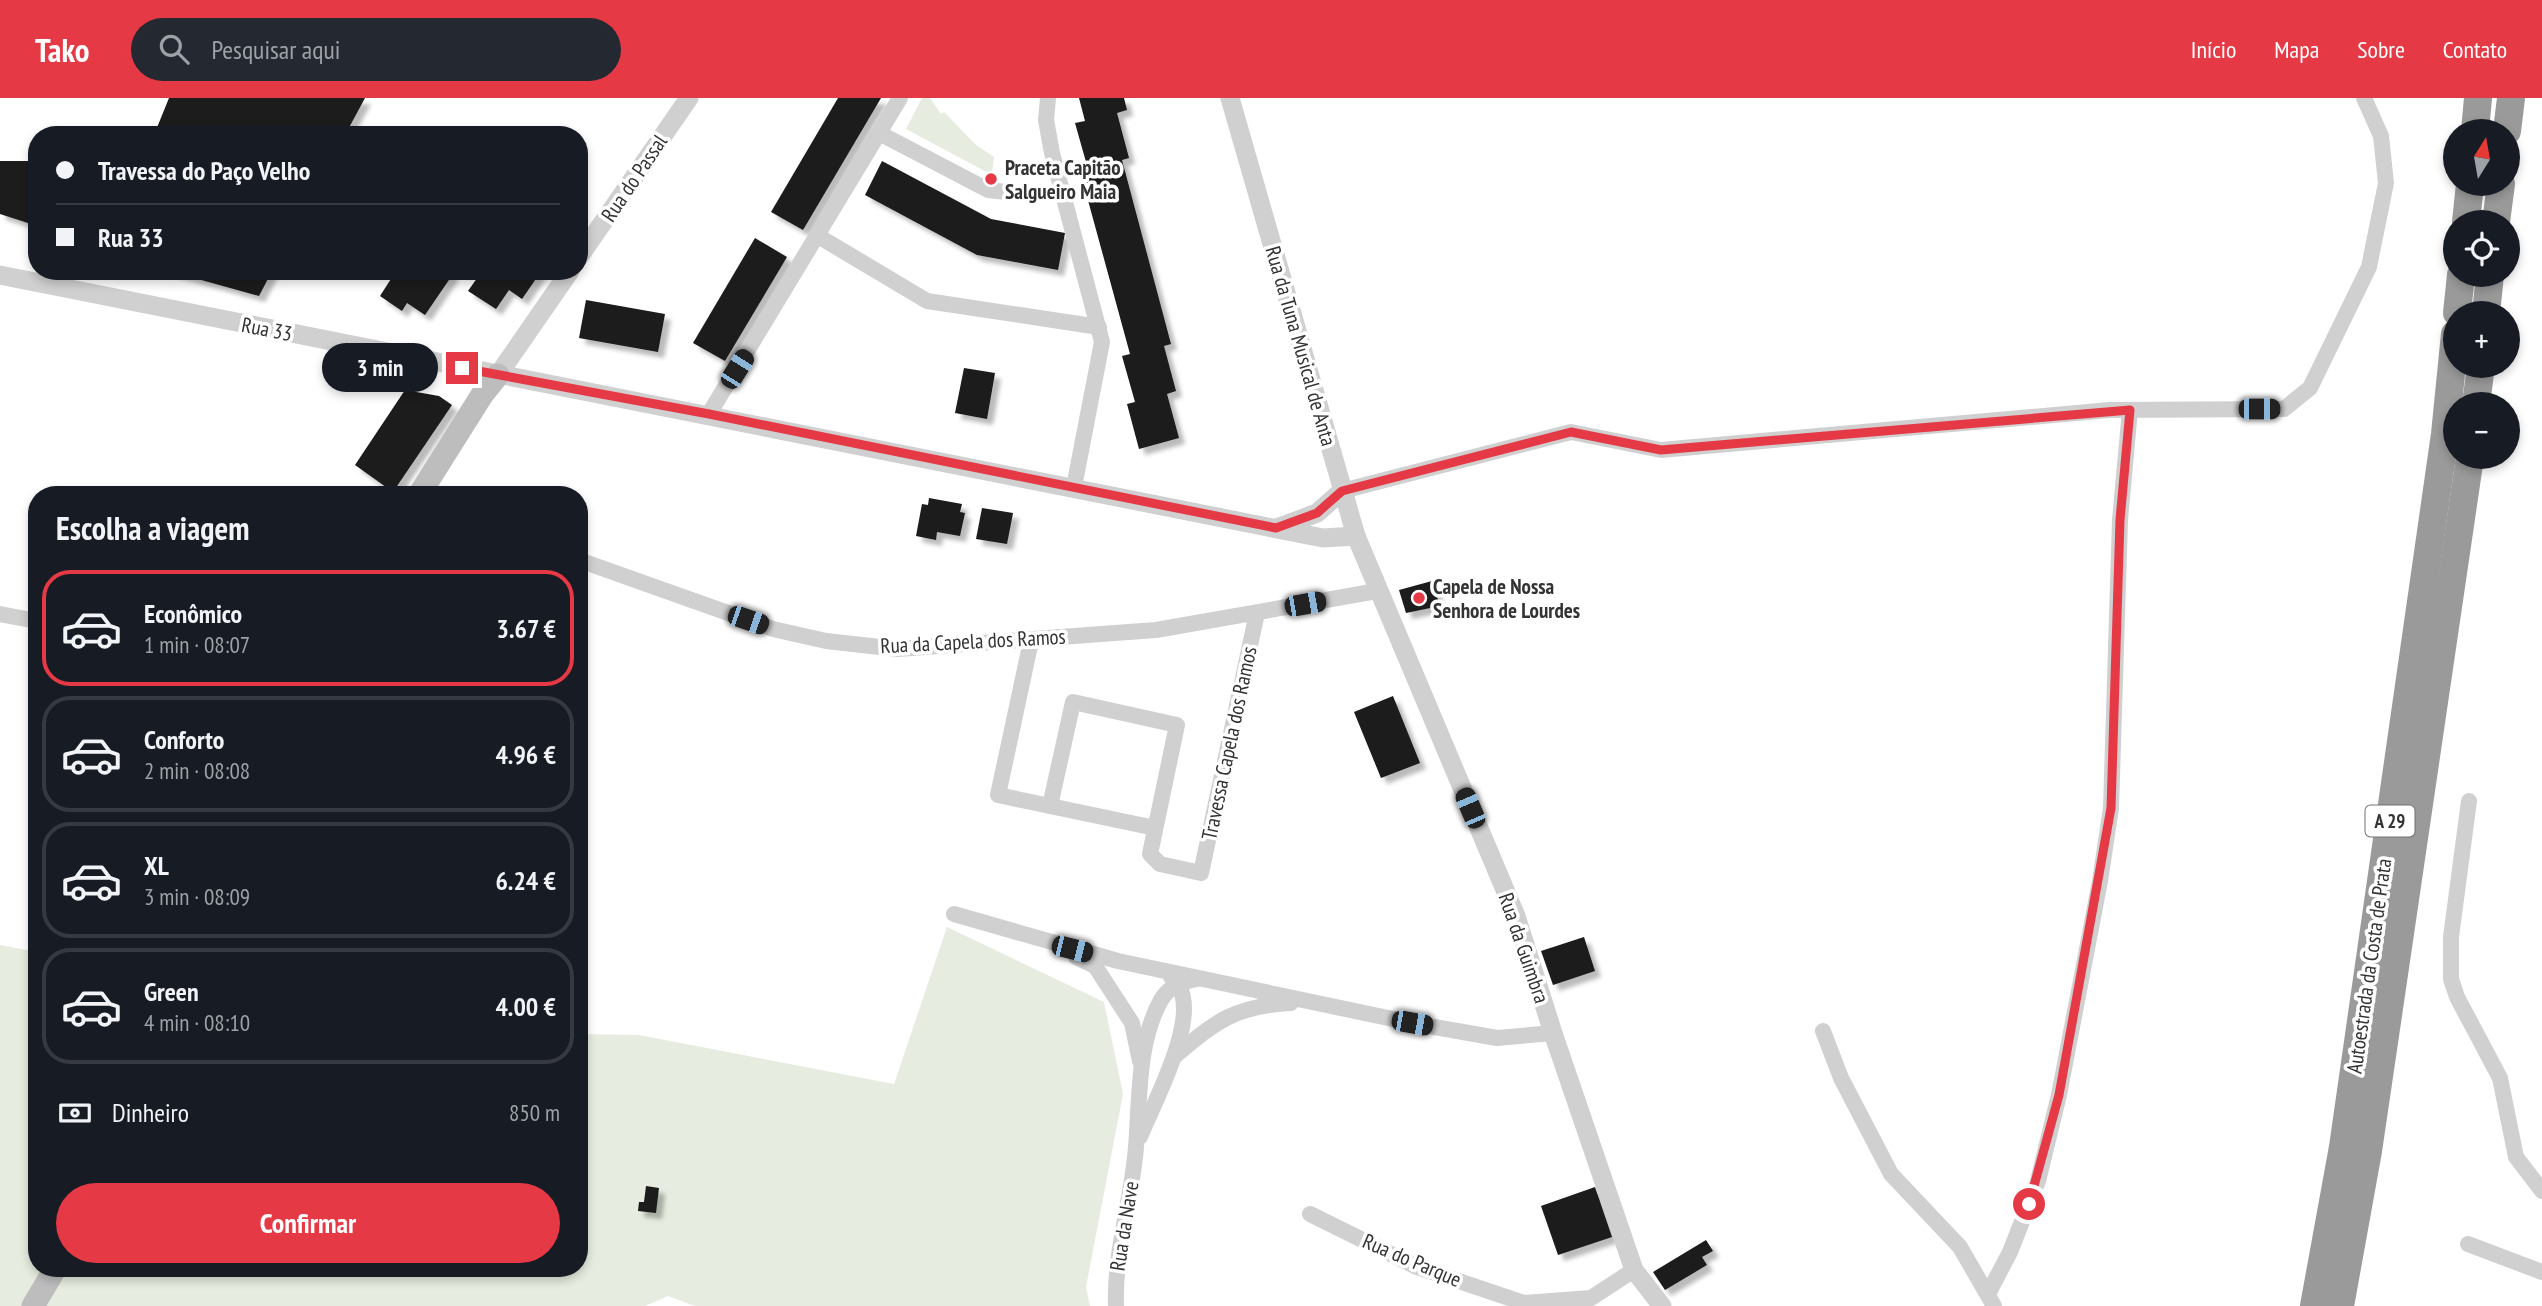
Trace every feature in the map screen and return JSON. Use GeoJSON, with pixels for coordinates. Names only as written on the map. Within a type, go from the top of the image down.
{"type":"FeatureCollection","features":[{"type":"Feature","properties":{"kind":"highway"},"geometry":{"type":"LineString","coordinates":[[2476,119],[2478,98]]}},
{"type":"Feature","properties":{"kind":"highway"},"geometry":{"type":"LineString","coordinates":[[2508,119],[2511,98]]}},
{"type":"Feature","properties":{"kind":"highway","name":"Autoestrada da Costa de Prata"},"geometry":{"type":"LineString","coordinates":[[2314,1306],[2343,1147],[2445,434],[2451,378]]}},
{"type":"Feature","properties":{"kind":"highway","name":"Autoestrada da Costa de Prata"},"geometry":{"type":"LineString","coordinates":[[2340,1306],[2370,1138],[2468,469]]}},
{"type":"Feature","properties":{"kind":"main road"},"geometry":{"type":"LineString","coordinates":[[425,486],[482,395],[498,375]]}},
{"type":"Feature","properties":{"kind":"main road"},"geometry":{"type":"LineString","coordinates":[[33,1306],[50,1277]]}},
{"type":"Feature","properties":{"kind":"street","name":"Rua do Passal"},"geometry":{"type":"LineString","coordinates":[[588,244],[688,98]]}},
{"type":"Feature","properties":{"kind":"street"},"geometry":{"type":"LineString","coordinates":[[709,414],[900,98]]}},
{"type":"Feature","properties":{"kind":"street"},"geometry":{"type":"LineString","coordinates":[[1048,98],[1046,120],[1052,153],[1102,342],[1074,487]]}},
{"type":"Feature","properties":{"kind":"street","name":"Rua da Tuna Musical de Anta"},"geometry":{"type":"LineString","coordinates":[[1230,98],[1342,491],[1377,592]]}},
{"type":"Feature","properties":{"kind":"street"},"geometry":{"type":"LineString","coordinates":[[1276,528],[1317,513],[1342,491],[1571,432],[1661,450],[2130,410],[2284,409],[2310,388],[2369,267],[2386,183],[2381,136],[2364,98]]}},
{"type":"Feature","properties":{"kind":"street"},"geometry":{"type":"LineString","coordinates":[[879,134],[988,190],[1035,195]]}},
{"type":"Feature","properties":{"kind":"street"},"geometry":{"type":"LineString","coordinates":[[818,236],[927,301],[1099,327]]}},
{"type":"Feature","properties":{"kind":"street","name":"Rua 33"},"geometry":{"type":"LineString","coordinates":[[0,275],[1322,538],[1356,536]]}},
{"type":"Feature","properties":{"kind":"street"},"geometry":{"type":"LineString","coordinates":[[498,375],[564,280]]}},
{"type":"Feature","properties":{"kind":"street"},"geometry":{"type":"LineString","coordinates":[[1991,1300],[2038,1181],[2059,1095],[2100,881],[2111,808],[2120,520],[2130,410]]}},
{"type":"Feature","properties":{"kind":"street","name":"Rua da Capela dos Ramos"},"geometry":{"type":"LineString","coordinates":[[588,563],[773,629],[826,641],[898,649],[1156,630],[1377,592]]}},
{"type":"Feature","properties":{"kind":"street","name":"Rua da Guimbra"},"geometry":{"type":"LineString","coordinates":[[1377,592],[1516,916],[1634,1270],[1662,1306]]}},
{"type":"Feature","properties":{"kind":"street","name":"Travessa Capela dos Ramos"},"geometry":{"type":"LineString","coordinates":[[1155,828],[1150,854],[1160,864],[1201,873],[1257,613]]}},
{"type":"Feature","properties":{"kind":"street"},"geometry":{"type":"LineString","coordinates":[[0,614],[28,619]]}},
{"type":"Feature","properties":{"kind":"street"},"geometry":{"type":"LineString","coordinates":[[1031,641],[998,795],[1155,828],[1177,725],[1073,702],[1051,806]]}},
{"type":"Feature","properties":{"kind":"street"},"geometry":{"type":"LineString","coordinates":[[2469,801],[2451,937],[2451,979],[2457,997],[2500,1078],[2516,1157],[2542,1191]]}},
{"type":"Feature","properties":{"kind":"street","name":"Rua da Nave"},"geometry":{"type":"LineString","coordinates":[[954,914],[1048,943],[1315,1002],[1497,1038],[1553,1033]]}},
{"type":"Feature","properties":{"kind":"street","name":"Rua da Nave"},"geometry":{"type":"LineString","coordinates":[[1048,943],[1095,966],[1132,1023],[1140,1056],[1141,1081]]}},
{"type":"Feature","properties":{"kind":"street","name":"Rua da Nave"},"geometry":{"type":"LineString","coordinates":[[1136,1146],[1175,1056],[1185,1012],[1178,982],[1161,970]]}},
{"type":"Feature","properties":{"kind":"street","name":"Rua da Nave"},"geometry":{"type":"LineString","coordinates":[[1116,1306],[1115,1276],[1136,1146],[1136,1114],[1149,1032],[1162,998],[1178,982],[1202,978]]}},
{"type":"Feature","properties":{"kind":"street","name":"Rua da Nave"},"geometry":{"type":"LineString","coordinates":[[1175,1056],[1215,1022],[1259,1005],[1315,1002]]}},
{"type":"Feature","properties":{"kind":"street"},"geometry":{"type":"LineString","coordinates":[[1823,1031],[1841,1079],[1891,1174],[1960,1247],[1991,1300]]}},
{"type":"Feature","properties":{"kind":"street","name":"Rua do Parque"},"geometry":{"type":"LineString","coordinates":[[1310,1214],[1417,1267],[1524,1303],[1591,1298],[1634,1270]]}},
{"type":"Feature","properties":{"kind":"street"},"geometry":{"type":"LineString","coordinates":[[2468,1244],[2542,1272]]}},
{"type":"Feature","properties":{"kind":"shaded area"},"geometry":{"type":"Polygon","coordinates":[[[922,98],[930,98],[941,114],[944,112],[976,145],[994,157],[992,175],[906,129],[922,98]]]}},
{"type":"Feature","properties":{"kind":"shaded area"},"geometry":{"type":"Polygon","coordinates":[[[947,927],[1104,1002],[1123,1094],[1086,1287],[1090,1306],[695,1306],[668,1296],[645,1306],[0,1306],[0,945],[28,950],[28,1277],[588,1277],[588,1034],[639,1035],[894,1084],[947,927]]]}},
{"type":"Feature","properties":{"kind":"building"},"geometry":{"type":"Polygon","coordinates":[[[169,98],[365,98],[350,126],[158,126],[169,98]]]}},
{"type":"Feature","properties":{"kind":"building"},"geometry":{"type":"Polygon","coordinates":[[[838,98],[881,98],[803,230],[771,212],[838,98]]]}},
{"type":"Feature","properties":{"kind":"building"},"geometry":{"type":"Polygon","coordinates":[[[1079,98],[1124,98],[1127,110],[1117,113],[1129,158],[1122,160],[1171,344],[1164,346],[1176,391],[1167,394],[1179,438],[1139,449],[1127,404],[1135,402],[1122,356],[1130,354],[1080,171],[1088,169],[1075,123],[1085,121],[1079,98]]]}},
{"type":"Feature","properties":{"kind":"building"},"geometry":{"type":"Polygon","coordinates":[[[0,161],[28,161],[28,223],[0,214],[0,161]]]}},
{"type":"Feature","properties":{"kind":"building"},"geometry":{"type":"Polygon","coordinates":[[[882,161],[991,219],[1065,233],[1058,270],[977,255],[865,195],[882,161]]]}},
{"type":"Feature","properties":{"kind":"building"},"geometry":{"type":"Polygon","coordinates":[[[755,238],[787,257],[725,361],[693,343],[755,238]]]}},
{"type":"Feature","properties":{"kind":"building"},"geometry":{"type":"Polygon","coordinates":[[[201,280],[267,280],[259,296],[201,280]]]}},
{"type":"Feature","properties":{"kind":"building"},"geometry":{"type":"Polygon","coordinates":[[[390,280],[449,280],[425,315],[407,303],[402,311],[380,296],[390,280]]]}},
{"type":"Feature","properties":{"kind":"building"},"geometry":{"type":"Polygon","coordinates":[[[476,280],[535,280],[522,299],[509,290],[496,309],[468,291],[476,280]]]}},
{"type":"Feature","properties":{"kind":"building"},"geometry":{"type":"Polygon","coordinates":[[[586,300],[665,314],[658,352],[579,338],[586,300]]]}},
{"type":"Feature","properties":{"kind":"building"},"geometry":{"type":"Polygon","coordinates":[[[964,368],[995,373],[987,419],[955,413],[964,368]]]}},
{"type":"Feature","properties":{"kind":"building"},"geometry":{"type":"Polygon","coordinates":[[[405,390],[439,396],[452,405],[397,486],[385,486],[355,465],[405,390]]]}},
{"type":"Feature","properties":{"kind":"building"},"geometry":{"type":"Polygon","coordinates":[[[929,498],[962,504],[960,512],[965,513],[960,536],[937,532],[936,540],[916,536],[922,504],[928,505],[929,498]]]}},
{"type":"Feature","properties":{"kind":"building"},"geometry":{"type":"Polygon","coordinates":[[[982,508],[1013,513],[1007,544],[976,539],[982,508]]]}},
{"type":"Feature","properties":{"kind":"building","name":"Capela de Nossa Senhora de Lourdes"},"geometry":{"type":"Polygon","coordinates":[[[1432,581],[1440,606],[1406,613],[1399,590],[1432,581]]]}},
{"type":"Feature","properties":{"kind":"building"},"geometry":{"type":"Polygon","coordinates":[[[1393,696],[1420,763],[1381,778],[1354,712],[1393,696]]]}},
{"type":"Feature","properties":{"kind":"building"},"geometry":{"type":"Polygon","coordinates":[[[1584,937],[1595,971],[1553,985],[1541,951],[1584,937]]]}},
{"type":"Feature","properties":{"kind":"building"},"geometry":{"type":"Polygon","coordinates":[[[646,1186],[659,1188],[656,1213],[638,1211],[639,1202],[644,1202],[646,1186]]]}},
{"type":"Feature","properties":{"kind":"building"},"geometry":{"type":"Polygon","coordinates":[[[1595,1187],[1612,1237],[1558,1255],[1541,1206],[1595,1187]]]}},
{"type":"Feature","properties":{"kind":"building"},"geometry":{"type":"Polygon","coordinates":[[[1706,1240],[1713,1251],[1702,1257],[1707,1265],[1665,1290],[1653,1272],[1706,1240]]]}},
{"type":"Feature","properties":{"kind":"place","name":"Praceta Capitão Salgueiro Maia"},"geometry":{"type":"Point","coordinates":[991,179]}},
{"type":"Feature","properties":{"kind":"place","name":"Capela de Nossa Senhora de Lourdes"},"geometry":{"type":"Point","coordinates":[1419,598]}},
{"type":"Feature","properties":{"kind":"route"},"geometry":{"type":"LineString","coordinates":[[462,368],[709,414],[1276,528],[1317,513],[1342,491],[1571,432],[1661,450],[1752,440],[2130,410],[2120,520],[2111,808],[2100,881],[2059,1095],[2038,1181],[2029,1204]]}}]}
